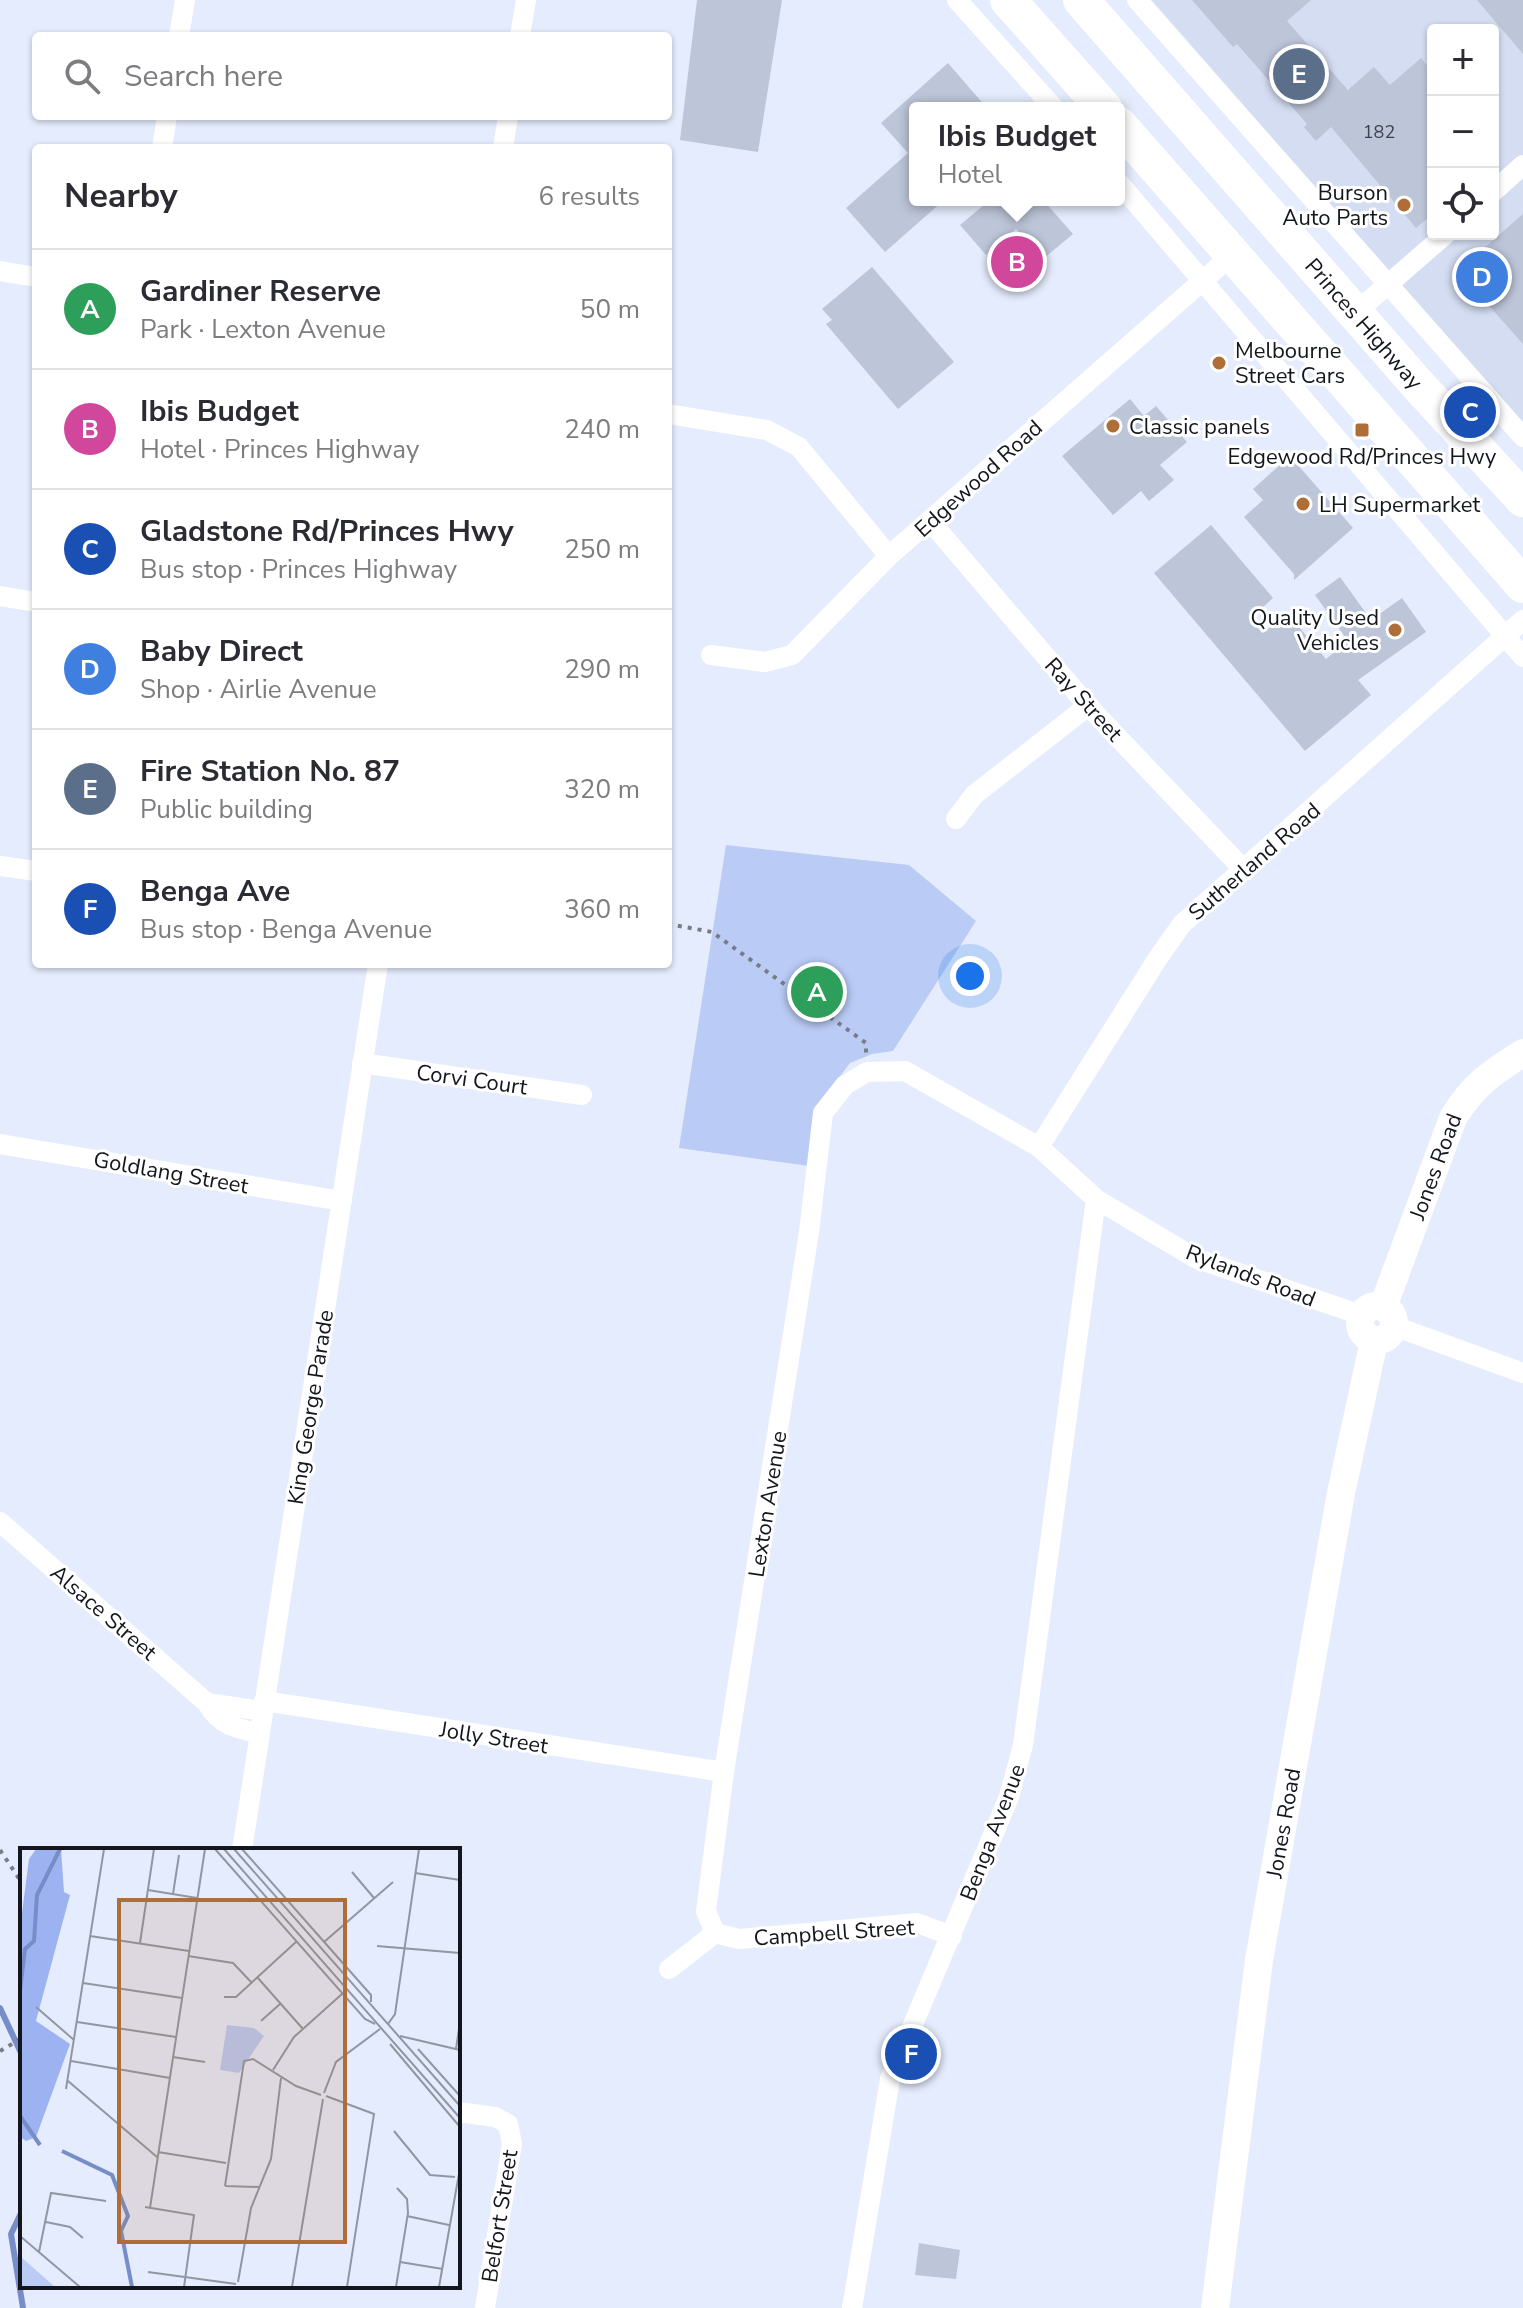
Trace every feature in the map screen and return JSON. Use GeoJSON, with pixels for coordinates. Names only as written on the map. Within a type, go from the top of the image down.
{"type":"FeatureCollection","features":[{"type":"Feature","properties":{"kind":"highway"},"geometry":{"type":"LineString","coordinates":[[1008,0],[1099,102]]}},
{"type":"Feature","properties":{"kind":"highway","name":"Princes Highway"},"geometry":{"type":"LineString","coordinates":[[1081,0],[1355,313],[1523,499]]}},
{"type":"Feature","properties":{"kind":"highway"},"geometry":{"type":"LineString","coordinates":[[1125,132],[1523,585]]}},
{"type":"Feature","properties":{"kind":"main road","name":"Jones Road"},"geometry":{"type":"LineString","coordinates":[[1215,2308],[1259,1960],[1341,1493],[1378,1322],[1453,1118],[1466,1095],[1482,1079],[1523,1053]]}},
{"type":"Feature","properties":{"kind":"street"},"geometry":{"type":"LineString","coordinates":[[180,32],[185,0]]}},
{"type":"Feature","properties":{"kind":"street"},"geometry":{"type":"LineString","coordinates":[[521,32],[526,0]]}},
{"type":"Feature","properties":{"kind":"street"},"geometry":{"type":"LineString","coordinates":[[957,0],[1049,102]]}},
{"type":"Feature","properties":{"kind":"street"},"geometry":{"type":"LineString","coordinates":[[1137,0],[1523,437]]}},
{"type":"Feature","properties":{"kind":"street"},"geometry":{"type":"LineString","coordinates":[[163,144],[166,120]]}},
{"type":"Feature","properties":{"kind":"street"},"geometry":{"type":"LineString","coordinates":[[504,144],[507,120]]}},
{"type":"Feature","properties":{"kind":"street"},"geometry":{"type":"LineString","coordinates":[[1499,187],[1523,165]]}},
{"type":"Feature","properties":{"kind":"street"},"geometry":{"type":"LineString","coordinates":[[1125,190],[1523,657]]}},
{"type":"Feature","properties":{"kind":"street"},"geometry":{"type":"LineString","coordinates":[[1355,313],[1439,240]]}},
{"type":"Feature","properties":{"kind":"street","name":"Edgewood Road"},"geometry":{"type":"LineString","coordinates":[[711,655],[765,662],[792,655],[889,556],[1232,255]]}},
{"type":"Feature","properties":{"kind":"street"},"geometry":{"type":"LineString","coordinates":[[0,271],[32,276]]}},
{"type":"Feature","properties":{"kind":"street"},"geometry":{"type":"LineString","coordinates":[[672,415],[767,430],[799,447],[889,556]]}},
{"type":"Feature","properties":{"kind":"street","name":"Ray Street"},"geometry":{"type":"LineString","coordinates":[[930,521],[1088,706],[1245,871]]}},
{"type":"Feature","properties":{"kind":"street"},"geometry":{"type":"LineString","coordinates":[[0,596],[32,601]]}},
{"type":"Feature","properties":{"kind":"street","name":"Sutherland Road"},"geometry":{"type":"LineString","coordinates":[[1039,1147],[1182,924],[1523,620]]}},
{"type":"Feature","properties":{"kind":"street"},"geometry":{"type":"LineString","coordinates":[[956,819],[974,795],[1088,706]]}},
{"type":"Feature","properties":{"kind":"street"},"geometry":{"type":"LineString","coordinates":[[0,866],[32,870]]}},
{"type":"Feature","properties":{"kind":"street","name":"King George Parade"},"geometry":{"type":"LineString","coordinates":[[242,1848],[377,968]]}},
{"type":"Feature","properties":{"kind":"street","name":"Corvi Court"},"geometry":{"type":"LineString","coordinates":[[362,1063],[582,1095]]}},
{"type":"Feature","properties":{"kind":"street","name":"Rylands Road"},"geometry":{"type":"LineString","coordinates":[[867,1072],[905,1071],[1039,1147],[1096,1199],[1195,1258],[1523,1373]]}},
{"type":"Feature","properties":{"kind":"street","name":"Lexton Avenue"},"geometry":{"type":"LineString","coordinates":[[715,1933],[706,1911],[724,1772],[809,1232],[823,1113],[845,1085],[867,1072]]}},
{"type":"Feature","properties":{"kind":"street","name":"Goldlang Street"},"geometry":{"type":"LineString","coordinates":[[0,1144],[342,1201]]}},
{"type":"Feature","properties":{"kind":"street","name":"Benga Avenue"},"geometry":{"type":"LineString","coordinates":[[852,2308],[890,2079],[1009,1797],[1023,1745],[1096,1199]]}},
{"type":"Feature","properties":{"kind":"street","name":"Alsace Street"},"geometry":{"type":"LineString","coordinates":[[0,1522],[207,1703],[215,1715],[232,1727],[259,1733]]}},
{"type":"Feature","properties":{"kind":"street"},"geometry":{"type":"LineString","coordinates":[[207,1703],[263,1706]]}},
{"type":"Feature","properties":{"kind":"street","name":"Jolly Street"},"geometry":{"type":"LineString","coordinates":[[263,1706],[724,1772]]}},
{"type":"Feature","properties":{"kind":"street","name":"Campbell Street"},"geometry":{"type":"LineString","coordinates":[[715,1933],[739,1939],[917,1923],[952,1936]]}},
{"type":"Feature","properties":{"kind":"street"},"geometry":{"type":"LineString","coordinates":[[669,1969],[715,1933]]}},
{"type":"Feature","properties":{"kind":"street","name":"Belfort Street"},"geometry":{"type":"LineString","coordinates":[[460,2112],[495,2117],[508,2124],[512,2144],[485,2308]]}},
{"type":"Feature","properties":{"kind":"path"},"geometry":{"type":"LineString","coordinates":[[672,925],[712,932],[866,1043],[867,1072]]}},
{"type":"Feature","properties":{"kind":"path"},"geometry":{"type":"LineString","coordinates":[[0,1850],[20,1880]]}},
{"type":"Feature","properties":{"kind":"path"},"geometry":{"type":"LineString","coordinates":[[0,2051],[20,2039]]}},
{"type":"Feature","properties":{"kind":"shaded area"},"geometry":{"type":"Polygon","coordinates":[[[1152,0],[1523,0],[1523,423],[1389,272],[1152,0]]]}},
{"type":"Feature","properties":{"kind":"shaded area"},"geometry":{"type":"Polygon","coordinates":[[[726,845],[909,865],[976,921],[893,1051],[872,1054],[850,1063],[820,1103],[809,1166],[679,1148],[726,845]]]}},
{"type":"Feature","properties":{"kind":"building"},"geometry":{"type":"Polygon","coordinates":[[[697,0],[782,0],[758,152],[680,140],[697,0]]]}},
{"type":"Feature","properties":{"kind":"building"},"geometry":{"type":"Polygon","coordinates":[[[1192,0],[1311,0],[1287,21],[1348,90],[1374,67],[1390,85],[1421,58],[1427,66],[1427,219],[1416,228],[1331,127],[1316,141],[1304,127],[1307,124],[1237,44],[1233,47],[1192,0]]]}},
{"type":"Feature","properties":{"kind":"building"},"geometry":{"type":"Polygon","coordinates":[[[1477,0],[1523,0],[1523,54],[1499,24],[1477,0]]]}},
{"type":"Feature","properties":{"kind":"building"},"geometry":{"type":"Polygon","coordinates":[[[948,63],[982,102],[909,102],[909,206],[937,206],[885,252],[846,208],[908,153],[881,123],[948,63]]]}},
{"type":"Feature","properties":{"kind":"building"},"geometry":{"type":"Polygon","coordinates":[[[983,206],[1048,206],[1073,234],[1043,259],[1016,229],[986,255],[960,225],[983,206]]]}},
{"type":"Feature","properties":{"kind":"building"},"geometry":{"type":"Polygon","coordinates":[[[1523,214],[1523,344],[1458,271],[1493,240],[1499,240],[1499,235],[1523,214]]]}},
{"type":"Feature","properties":{"kind":"building"},"geometry":{"type":"Polygon","coordinates":[[[872,267],[954,362],[898,409],[826,324],[832,320],[822,309],[872,267]]]}},
{"type":"Feature","properties":{"kind":"building"},"geometry":{"type":"Polygon","coordinates":[[[1130,399],[1144,416],[1156,406],[1187,442],[1160,465],[1174,480],[1149,501],[1141,491],[1113,515],[1062,456],[1130,399]]]}},
{"type":"Feature","properties":{"kind":"building"},"geometry":{"type":"Polygon","coordinates":[[[1290,456],[1353,528],[1294,580],[1294,574],[1244,517],[1263,500],[1253,489],[1290,456]]]}},
{"type":"Feature","properties":{"kind":"building"},"geometry":{"type":"Polygon","coordinates":[[[1211,525],[1273,598],[1251,618],[1262,633],[1288,614],[1326,659],[1348,641],[1315,595],[1340,577],[1371,620],[1402,598],[1426,632],[1358,680],[1371,695],[1305,751],[1154,573],[1211,525]]]}},
{"type":"Feature","properties":{"kind":"building"},"geometry":{"type":"Polygon","coordinates":[[[919,2243],[960,2250],[956,2279],[915,2275],[919,2243]]]}},
{"type":"Feature","properties":{"kind":"waterway"},"geometry":{"type":"LineString","coordinates":[[0,2008],[20,2051]]}},
{"type":"Feature","properties":{"kind":"waterway"},"geometry":{"type":"LineString","coordinates":[[20,2215],[11,2234],[23,2308]]}},
{"type":"Feature","properties":{"kind":"place","name":"Fire Station No. 87"},"geometry":{"type":"Point","coordinates":[1299,74]}},
{"type":"Feature","properties":{"kind":"place","name":"Burson Auto Parts"},"geometry":{"type":"Point","coordinates":[1404,205]}},
{"type":"Feature","properties":{"kind":"place","name":"Ibis Budget"},"geometry":{"type":"Point","coordinates":[1017,262]}},
{"type":"Feature","properties":{"kind":"place","name":"Baby Direct"},"geometry":{"type":"Point","coordinates":[1482,277]}},
{"type":"Feature","properties":{"kind":"place","name":"Melbourne Street Cars"},"geometry":{"type":"Point","coordinates":[1219,363]}},
{"type":"Feature","properties":{"kind":"place","name":"Gladstone Rd/Princes Hwy"},"geometry":{"type":"Point","coordinates":[1470,412]}},
{"type":"Feature","properties":{"kind":"place","name":"Classic panels"},"geometry":{"type":"Point","coordinates":[1113,426]}},
{"type":"Feature","properties":{"kind":"place","name":"Edgewood Rd/Princes Hwy"},"geometry":{"type":"Point","coordinates":[1362,430]}},
{"type":"Feature","properties":{"kind":"place","name":"LH Supermarket"},"geometry":{"type":"Point","coordinates":[1303,504]}},
{"type":"Feature","properties":{"kind":"place","name":"Quality Used Vehicles"},"geometry":{"type":"Point","coordinates":[1395,630]}},
{"type":"Feature","properties":{"kind":"place","name":"Gardiner Reserve"},"geometry":{"type":"Point","coordinates":[817,992]}},
{"type":"Feature","properties":{"kind":"place","name":"Benga Ave"},"geometry":{"type":"Point","coordinates":[911,2054]}}]}
